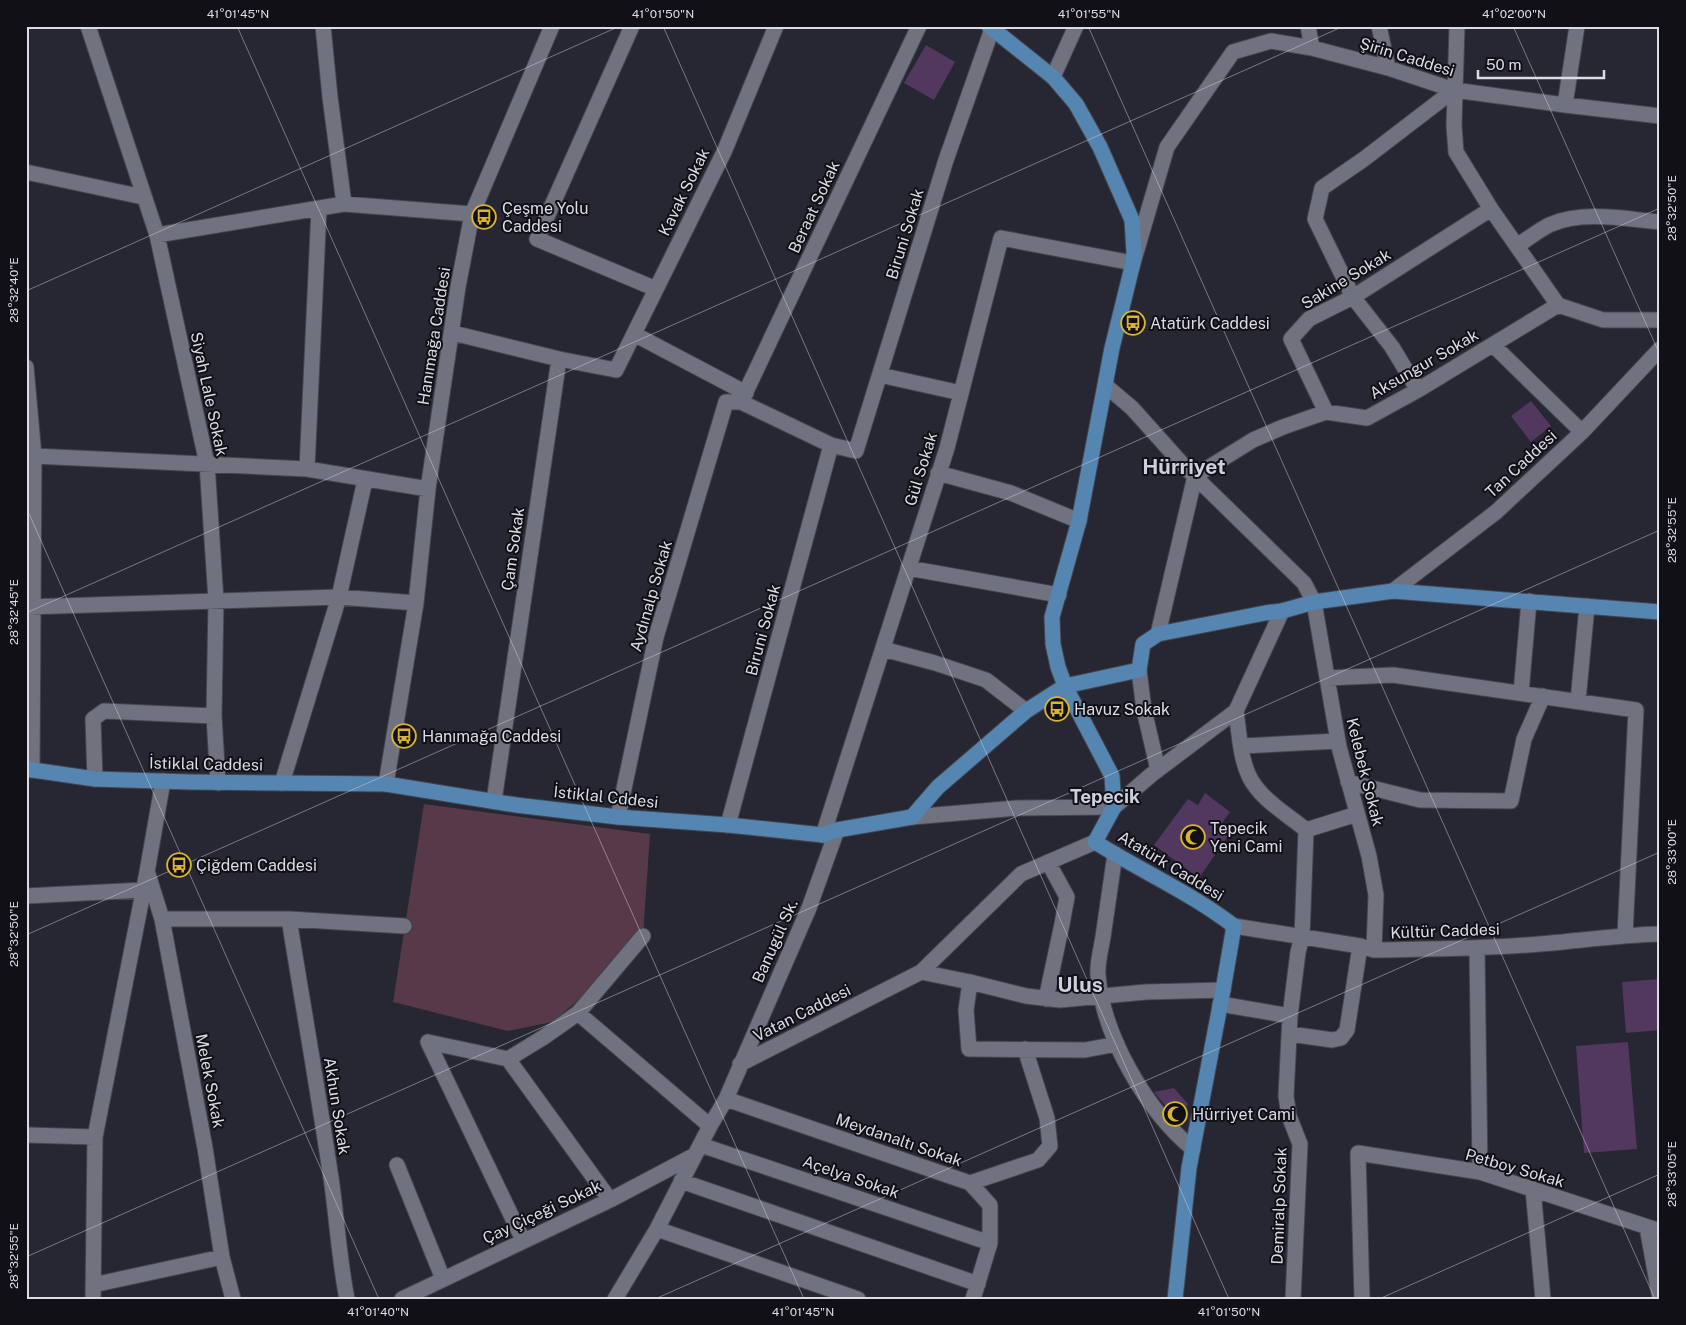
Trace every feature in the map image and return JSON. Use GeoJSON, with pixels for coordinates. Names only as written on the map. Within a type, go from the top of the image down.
{"type":"FeatureCollection","features":[{"type":"Feature","properties":{"kind":"main road","name":"Atatürk Caddesi"},"geometry":{"type":"LineString","coordinates":[[990,28],[1053,77],[1076,104],[1100,147],[1132,220],[1133,263],[1112,348],[1079,521],[1052,617],[1053,644],[1058,668],[1065,686],[1112,776],[1114,808],[1095,842],[1213,910],[1234,926]]}},
{"type":"Feature","properties":{"kind":"main road"},"geometry":{"type":"LineString","coordinates":[[912,817],[938,787],[1026,711],[1065,686],[1139,670],[1143,644],[1158,634],[1282,611],[1314,602],[1393,591],[1660,612]]}},
{"type":"Feature","properties":{"kind":"main road"},"geometry":{"type":"LineString","coordinates":[[1590,606],[1660,603]]}},
{"type":"Feature","properties":{"kind":"main road","name":"İstiklal Caddesi"},"geometry":{"type":"LineString","coordinates":[[29,770],[95,779],[386,784]]}},
{"type":"Feature","properties":{"kind":"main road","name":"İstiklal Cddesi"},"geometry":{"type":"LineString","coordinates":[[386,784],[494,801],[618,817],[830,833],[912,817]]}},
{"type":"Feature","properties":{"kind":"main road"},"geometry":{"type":"LineString","coordinates":[[1175,1299],[1192,1149],[1234,926]]}},
{"type":"Feature","properties":{"kind":"street","name":"Siyah Lale Sokak"},"geometry":{"type":"LineString","coordinates":[[88,26],[157,235],[207,464],[216,600],[214,716],[218,782]]}},
{"type":"Feature","properties":{"kind":"street"},"geometry":{"type":"LineString","coordinates":[[323,26],[344,204]]}},
{"type":"Feature","properties":{"kind":"street","name":"Hanımağa Caddesi"},"geometry":{"type":"LineString","coordinates":[[386,784],[416,603],[428,489],[458,288],[472,214],[552,26]]}},
{"type":"Feature","properties":{"kind":"street"},"geometry":{"type":"LineString","coordinates":[[632,26],[537,239],[656,289]]}},
{"type":"Feature","properties":{"kind":"street","name":"Kavak Sokak"},"geometry":{"type":"LineString","coordinates":[[560,359],[616,370],[724,152],[776,26]]}},
{"type":"Feature","properties":{"kind":"street","name":"Beraat Sokak"},"geometry":{"type":"LineString","coordinates":[[743,398],[919,26]]}},
{"type":"Feature","properties":{"kind":"street"},"geometry":{"type":"LineString","coordinates":[[1053,77],[1076,26]]}},
{"type":"Feature","properties":{"kind":"street"},"geometry":{"type":"LineString","coordinates":[[1308,26],[1312,48]]}},
{"type":"Feature","properties":{"kind":"street"},"geometry":{"type":"LineString","coordinates":[[1379,26],[1388,68]]}},
{"type":"Feature","properties":{"kind":"street"},"geometry":{"type":"LineString","coordinates":[[1457,26],[1454,90],[1456,152],[1491,209],[1558,306],[1603,320],[1660,320]]}},
{"type":"Feature","properties":{"kind":"street"},"geometry":{"type":"LineString","coordinates":[[1566,106],[1577,26]]}},
{"type":"Feature","properties":{"kind":"street","name":"Biruni Sokak"},"geometry":{"type":"LineString","coordinates":[[728,825],[831,444],[856,451],[946,160],[990,28]]}},
{"type":"Feature","properties":{"kind":"street","name":"Şirin Caddesi"},"geometry":{"type":"LineString","coordinates":[[1133,263],[1167,147],[1234,52],[1271,41],[1312,48],[1388,68],[1454,90],[1566,106],[1660,116]]}},
{"type":"Feature","properties":{"kind":"street"},"geometry":{"type":"LineString","coordinates":[[1418,390],[1392,347],[1353,297],[1315,219],[1322,188],[1364,159],[1454,90]]}},
{"type":"Feature","properties":{"kind":"street"},"geometry":{"type":"LineString","coordinates":[[26,172],[143,196]]}},
{"type":"Feature","properties":{"kind":"street"},"geometry":{"type":"LineString","coordinates":[[157,235],[344,204],[472,214]]}},
{"type":"Feature","properties":{"kind":"street"},"geometry":{"type":"LineString","coordinates":[[307,469],[319,208]]}},
{"type":"Feature","properties":{"kind":"street","name":"Sakine Sokak"},"geometry":{"type":"LineString","coordinates":[[1326,412],[1291,339],[1309,319],[1353,297],[1491,209]]}},
{"type":"Feature","properties":{"kind":"street"},"geometry":{"type":"LineString","coordinates":[[1517,246],[1539,230],[1571,219],[1593,217],[1660,222]]}},
{"type":"Feature","properties":{"kind":"street","name":"Gül Sokak"},"geometry":{"type":"LineString","coordinates":[[830,833],[883,649],[947,448],[1001,238],[1133,263]]}},
{"type":"Feature","properties":{"kind":"street","name":"Aksungur Sokak"},"geometry":{"type":"LineString","coordinates":[[1195,476],[1253,440],[1283,426],[1326,412],[1367,418],[1418,390],[1558,306]]}},
{"type":"Feature","properties":{"kind":"street"},"geometry":{"type":"LineString","coordinates":[[452,333],[560,359]]}},
{"type":"Feature","properties":{"kind":"street"},"geometry":{"type":"LineString","coordinates":[[634,334],[743,398],[831,444]]}},
{"type":"Feature","properties":{"kind":"street"},"geometry":{"type":"LineString","coordinates":[[1492,344],[1582,432]]}},
{"type":"Feature","properties":{"kind":"street","name":"Tan Caddesi"},"geometry":{"type":"LineString","coordinates":[[1393,591],[1496,512],[1582,432],[1660,349]]}},
{"type":"Feature","properties":{"kind":"street","name":"Çam Sokak"},"geometry":{"type":"LineString","coordinates":[[494,801],[560,359]]}},
{"type":"Feature","properties":{"kind":"street"},"geometry":{"type":"LineString","coordinates":[[26,367],[29,418],[34,456],[30,547],[29,770]]}},
{"type":"Feature","properties":{"kind":"street"},"geometry":{"type":"LineString","coordinates":[[880,375],[961,393]]}},
{"type":"Feature","properties":{"kind":"street"},"geometry":{"type":"LineString","coordinates":[[1106,386],[1132,408],[1195,476],[1304,583],[1314,602]]}},
{"type":"Feature","properties":{"kind":"street","name":"Aydınalp Sokak"},"geometry":{"type":"LineString","coordinates":[[618,817],[656,637],[726,402],[743,398]]}},
{"type":"Feature","properties":{"kind":"street"},"geometry":{"type":"LineString","coordinates":[[34,456],[307,469],[428,489]]}},
{"type":"Feature","properties":{"kind":"street"},"geometry":{"type":"LineString","coordinates":[[938,472],[1011,494],[1079,521]]}},
{"type":"Feature","properties":{"kind":"street"},"geometry":{"type":"LineString","coordinates":[[1158,634],[1195,476]]}},
{"type":"Feature","properties":{"kind":"street"},"geometry":{"type":"LineString","coordinates":[[282,782],[339,597],[365,480]]}},
{"type":"Feature","properties":{"kind":"street"},"geometry":{"type":"LineString","coordinates":[[908,568],[1058,594]]}},
{"type":"Feature","properties":{"kind":"street"},"geometry":{"type":"LineString","coordinates":[[30,607],[339,597],[416,603]]}},
{"type":"Feature","properties":{"kind":"street"},"geometry":{"type":"LineString","coordinates":[[1348,782],[1420,800],[1511,801],[1533,695],[1529,601]]}},
{"type":"Feature","properties":{"kind":"street","name":"Kelebek Sokak"},"geometry":{"type":"LineString","coordinates":[[1290,1034],[1332,1040],[1341,1038],[1347,1030],[1367,948],[1376,895],[1368,856],[1338,741],[1314,602]]}},
{"type":"Feature","properties":{"kind":"street"},"geometry":{"type":"LineString","coordinates":[[1578,701],[1590,606]]}},
{"type":"Feature","properties":{"kind":"street"},"geometry":{"type":"LineString","coordinates":[[912,817],[1017,808],[1114,808],[1158,770],[1236,711],[1282,611]]}},
{"type":"Feature","properties":{"kind":"street"},"geometry":{"type":"LineString","coordinates":[[883,649],[935,663],[986,680],[1026,711]]}},
{"type":"Feature","properties":{"kind":"street"},"geometry":{"type":"LineString","coordinates":[[1139,670],[1144,710],[1158,770]]}},
{"type":"Feature","properties":{"kind":"street"},"geometry":{"type":"LineString","coordinates":[[1327,678],[1393,675],[1636,710],[1625,935]]}},
{"type":"Feature","properties":{"kind":"street"},"geometry":{"type":"LineString","coordinates":[[95,779],[93,719],[104,711],[214,716]]}},
{"type":"Feature","properties":{"kind":"street"},"geometry":{"type":"LineString","coordinates":[[1236,711],[1249,777],[1265,797],[1306,830],[1357,814]]}},
{"type":"Feature","properties":{"kind":"street"},"geometry":{"type":"LineString","coordinates":[[1242,746],[1338,741]]}},
{"type":"Feature","properties":{"kind":"street"},"geometry":{"type":"LineString","coordinates":[[163,781],[95,1137],[93,1292],[222,1257]]}},
{"type":"Feature","properties":{"kind":"street","name":"Demiralp Sokak"},"geometry":{"type":"LineString","coordinates":[[1293,1299],[1300,1144],[1289,1116],[1286,1096],[1290,1016],[1298,952],[1302,937],[1306,830]]}},
{"type":"Feature","properties":{"kind":"street","name":"Banugül Sk."},"geometry":{"type":"LineString","coordinates":[[740,1064],[809,908],[830,833]]}},
{"type":"Feature","properties":{"kind":"street","name":"Vatan Caddesi"},"geometry":{"type":"LineString","coordinates":[[740,1064],[921,972],[1021,874],[1095,842]]}},
{"type":"Feature","properties":{"kind":"street"},"geometry":{"type":"LineString","coordinates":[[1116,854],[1098,973],[1110,1029],[1142,1090],[1157,1112],[1192,1149]]}},
{"type":"Feature","properties":{"kind":"street"},"geometry":{"type":"LineString","coordinates":[[1046,999],[1067,897],[1048,862]]}},
{"type":"Feature","properties":{"kind":"street","name":"Melek Sokak"},"geometry":{"type":"LineString","coordinates":[[147,872],[162,920],[205,1148],[222,1257],[233,1299]]}},
{"type":"Feature","properties":{"kind":"street"},"geometry":{"type":"LineString","coordinates":[[26,896],[143,890]]}},
{"type":"Feature","properties":{"kind":"street"},"geometry":{"type":"LineString","coordinates":[[162,920],[289,919],[404,926]]}},
{"type":"Feature","properties":{"kind":"street","name":"Akhun Sokak"},"geometry":{"type":"LineString","coordinates":[[289,919],[317,1087],[347,1299]]}},
{"type":"Feature","properties":{"kind":"street","name":"Kültür Caddesi"},"geometry":{"type":"LineString","coordinates":[[1234,926],[1367,948],[1476,948],[1529,945],[1625,935],[1660,934]]}},
{"type":"Feature","properties":{"kind":"street"},"geometry":{"type":"LineString","coordinates":[[523,1240],[428,1042],[508,1058],[544,1037],[578,1012],[643,936]]}},
{"type":"Feature","properties":{"kind":"street"},"geometry":{"type":"LineString","coordinates":[[1476,948],[1480,1172]]}},
{"type":"Feature","properties":{"kind":"street"},"geometry":{"type":"LineString","coordinates":[[921,972],[1046,999],[1060,1000],[1146,992],[1222,997],[1290,1016]]}},
{"type":"Feature","properties":{"kind":"street"},"geometry":{"type":"LineString","coordinates":[[970,982],[966,1010],[969,1049],[1085,1050],[1117,1044]]}},
{"type":"Feature","properties":{"kind":"street"},"geometry":{"type":"LineString","coordinates":[[578,1012],[710,1126]]}},
{"type":"Feature","properties":{"kind":"street"},"geometry":{"type":"LineString","coordinates":[[970,1183],[1038,1160],[1050,1146],[1048,1118],[1025,1049]]}},
{"type":"Feature","properties":{"kind":"street"},"geometry":{"type":"LineString","coordinates":[[508,1058],[610,1200]]}},
{"type":"Feature","properties":{"kind":"street"},"geometry":{"type":"LineString","coordinates":[[615,1299],[657,1229],[726,1099],[740,1064]]}},
{"type":"Feature","properties":{"kind":"street","name":"Meydanaltı Sokak"},"geometry":{"type":"LineString","coordinates":[[726,1099],[970,1183],[990,1205],[990,1243],[973,1299]]}},
{"type":"Feature","properties":{"kind":"street"},"geometry":{"type":"LineString","coordinates":[[26,1135],[95,1137]]}},
{"type":"Feature","properties":{"kind":"street","name":"Çay Çiçeği Sokak"},"geometry":{"type":"LineString","coordinates":[[402,1299],[610,1200],[698,1150]]}},
{"type":"Feature","properties":{"kind":"street","name":"Açelya Sokak"},"geometry":{"type":"LineString","coordinates":[[698,1150],[990,1243]]}},
{"type":"Feature","properties":{"kind":"street","name":"Petboy Sokak"},"geometry":{"type":"LineString","coordinates":[[1362,1299],[1358,1154],[1480,1172],[1653,1229]]}},
{"type":"Feature","properties":{"kind":"street"},"geometry":{"type":"LineString","coordinates":[[397,1165],[443,1278]]}},
{"type":"Feature","properties":{"kind":"street"},"geometry":{"type":"LineString","coordinates":[[682,1181],[978,1284]]}},
{"type":"Feature","properties":{"kind":"street"},"geometry":{"type":"LineString","coordinates":[[1533,1190],[1543,1299]]}},
{"type":"Feature","properties":{"kind":"street"},"geometry":{"type":"LineString","coordinates":[[657,1229],[858,1299]]}},
{"type":"Feature","properties":{"kind":"street"},"geometry":{"type":"LineString","coordinates":[[1653,1229],[1660,1299]]}},
{"type":"Feature","properties":{"kind":"shaded area"},"geometry":{"type":"Polygon","coordinates":[[[424,804],[650,834],[643,936],[606,977],[552,1022],[508,1031],[393,1002],[424,804]]]}},
{"type":"Feature","properties":{"kind":"building"},"geometry":{"type":"Polygon","coordinates":[[[926,45],[955,62],[934,100],[904,83],[926,45]]]}},
{"type":"Feature","properties":{"kind":"building"},"geometry":{"type":"Polygon","coordinates":[[[1531,401],[1551,426],[1531,442],[1511,416],[1531,401]]]}},
{"type":"Feature","properties":{"kind":"building","name":"Tepecik Yeni Cami"},"geometry":{"type":"Polygon","coordinates":[[[1205,793],[1230,812],[1222,823],[1232,830],[1199,878],[1154,845],[1188,799],[1198,805],[1205,793]]]}},
{"type":"Feature","properties":{"kind":"building"},"geometry":{"type":"Polygon","coordinates":[[[1660,979],[1660,1030],[1626,1033],[1622,982],[1660,979]]]}},
{"type":"Feature","properties":{"kind":"building"},"geometry":{"type":"Polygon","coordinates":[[[1628,1042],[1637,1149],[1584,1153],[1576,1046],[1628,1042]]]}},
{"type":"Feature","properties":{"kind":"building","name":"Hürriyet Cami"},"geometry":{"type":"Polygon","coordinates":[[[1174,1088],[1188,1104],[1179,1122],[1154,1092],[1174,1088]]]}},
{"type":"Feature","properties":{"kind":"place","name":"Çeşme Yolu Caddesi"},"geometry":{"type":"Point","coordinates":[484,217]}},
{"type":"Feature","properties":{"kind":"place","name":"Atatürk Caddesi"},"geometry":{"type":"Point","coordinates":[1133,323]}},
{"type":"Feature","properties":{"kind":"place","name":"Havuz Sokak"},"geometry":{"type":"Point","coordinates":[1057,709]}},
{"type":"Feature","properties":{"kind":"place","name":"Hanımağa Caddesi"},"geometry":{"type":"Point","coordinates":[404,736]}},
{"type":"Feature","properties":{"kind":"place","name":"Tepecik Yeni Cami"},"geometry":{"type":"Point","coordinates":[1193,837]}},
{"type":"Feature","properties":{"kind":"place","name":"Çiğdem Caddesi"},"geometry":{"type":"Point","coordinates":[179,865]}},
{"type":"Feature","properties":{"kind":"place","name":"Hürriyet Cami"},"geometry":{"type":"Point","coordinates":[1175,1114]}},
{"type":"Feature","properties":{"kind":"district","name":"Hürriyet"},"geometry":{"type":"Point","coordinates":[1184,466]}},
{"type":"Feature","properties":{"kind":"district","name":"Tepecik"},"geometry":{"type":"Point","coordinates":[1105,796]}},
{"type":"Feature","properties":{"kind":"district","name":"Ulus"},"geometry":{"type":"Point","coordinates":[1080,984]}}]}
